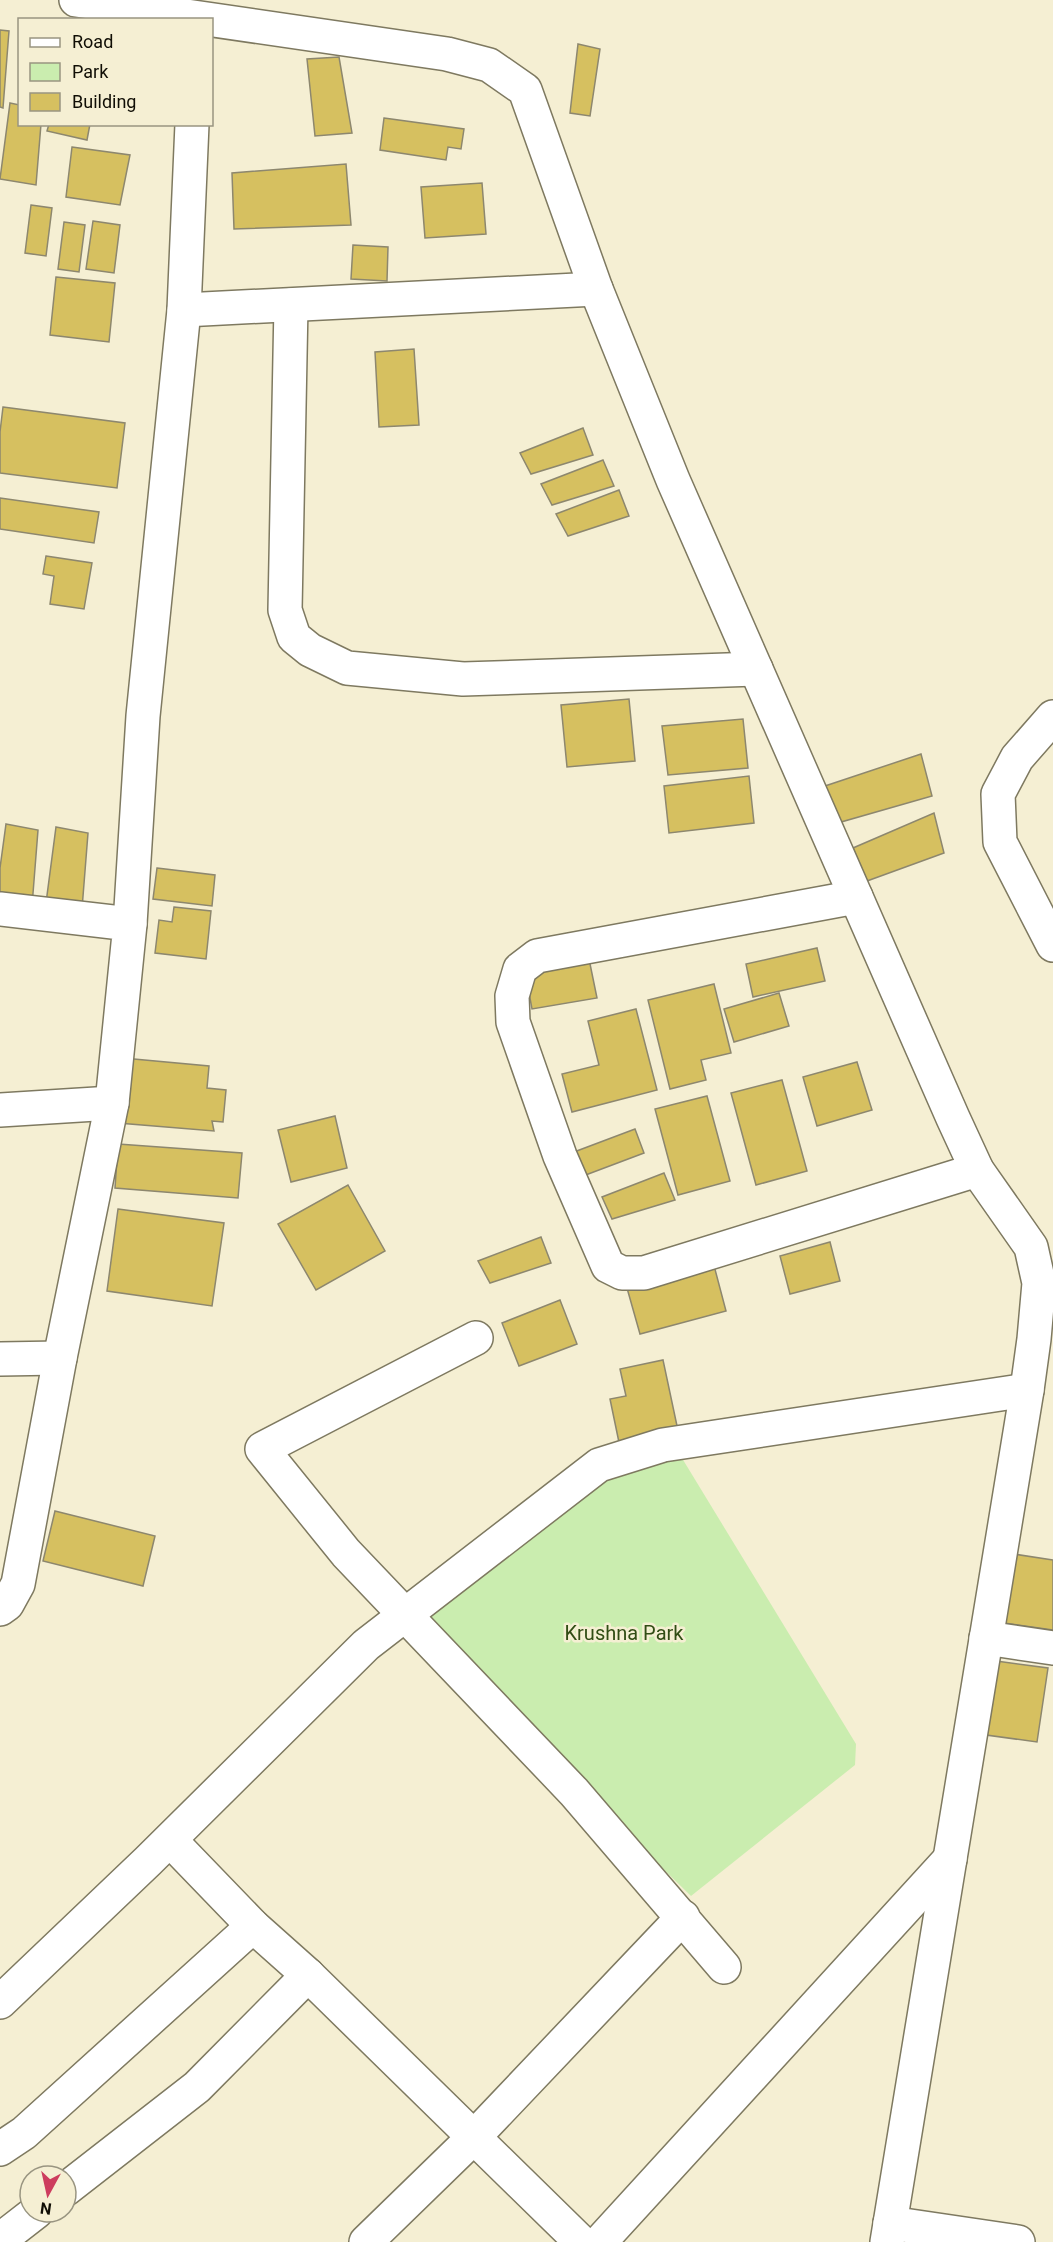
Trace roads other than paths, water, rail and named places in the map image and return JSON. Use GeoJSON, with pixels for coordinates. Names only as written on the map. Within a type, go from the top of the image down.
{"type":"FeatureCollection","features":[{"type":"Feature","properties":{"kind":"street"},"geometry":{"type":"LineString","coordinates":[[76,0],[197,18]]}},
{"type":"Feature","properties":{"kind":"street"},"geometry":{"type":"LineString","coordinates":[[213,20],[447,54],[489,65],[525,90],[596,289],[673,480],[856,897],[977,1170],[1031,1247],[1046,1277],[889,2233],[1018,2242]]}},
{"type":"Feature","properties":{"kind":"street"},"geometry":{"type":"LineString","coordinates":[[0,1609],[7,1604],[18,1584],[60,1358],[112,1103],[130,924],[143,716],[184,310],[192,126]]}},
{"type":"Feature","properties":{"kind":"street"},"geometry":{"type":"LineString","coordinates":[[184,310],[596,289]]}},
{"type":"Feature","properties":{"kind":"street"},"geometry":{"type":"LineString","coordinates":[[291,305],[285,610],[294,637],[310,650],[348,668],[464,679],[756,669]]}},
{"type":"Feature","properties":{"kind":"street"},"geometry":{"type":"LineString","coordinates":[[1053,717],[1017,758],[998,794],[1000,842],[1053,945]]}},
{"type":"Feature","properties":{"kind":"street"},"geometry":{"type":"LineString","coordinates":[[856,897],[537,956],[520,969],[512,996],[513,1022],[560,1156],[608,1266],[622,1273],[644,1273],[977,1170]]}},
{"type":"Feature","properties":{"kind":"street"},"geometry":{"type":"LineString","coordinates":[[0,909],[130,924]]}},
{"type":"Feature","properties":{"kind":"street"},"geometry":{"type":"LineString","coordinates":[[0,1110],[112,1103]]}},
{"type":"Feature","properties":{"kind":"street"},"geometry":{"type":"LineString","coordinates":[[476,1338],[262,1449],[346,1552],[574,1792],[724,1967]]}},
{"type":"Feature","properties":{"kind":"street"},"geometry":{"type":"LineString","coordinates":[[0,1359],[60,1358]]}},
{"type":"Feature","properties":{"kind":"street"},"geometry":{"type":"LineString","coordinates":[[0,2002],[170,1840],[366,1645],[599,1465],[663,1446],[1027,1390]]}},
{"type":"Feature","properties":{"kind":"street"},"geometry":{"type":"LineString","coordinates":[[987,1638],[1053,1648]]}},
{"type":"Feature","properties":{"kind":"street"},"geometry":{"type":"LineString","coordinates":[[170,1840],[253,1926],[308,1975],[581,2242]]}},
{"type":"Feature","properties":{"kind":"street"},"geometry":{"type":"LineString","coordinates":[[600,2242],[950,1859]]}},
{"type":"Feature","properties":{"kind":"street"},"geometry":{"type":"LineString","coordinates":[[366,2242],[474,2137],[683,1917]]}},
{"type":"Feature","properties":{"kind":"street"},"geometry":{"type":"LineString","coordinates":[[0,2149],[24,2133],[253,1926]]}},
{"type":"Feature","properties":{"kind":"street"},"geometry":{"type":"LineString","coordinates":[[78,2180],[197,2087],[308,1975]]}},
{"type":"Feature","properties":{"kind":"street"},"geometry":{"type":"LineString","coordinates":[[0,2240],[21,2224]]}},
{"type":"Feature","properties":{"kind":"park label","name":"Krushna Park"},"geometry":{"type":"Point","coordinates":[624,1633]}}]}
